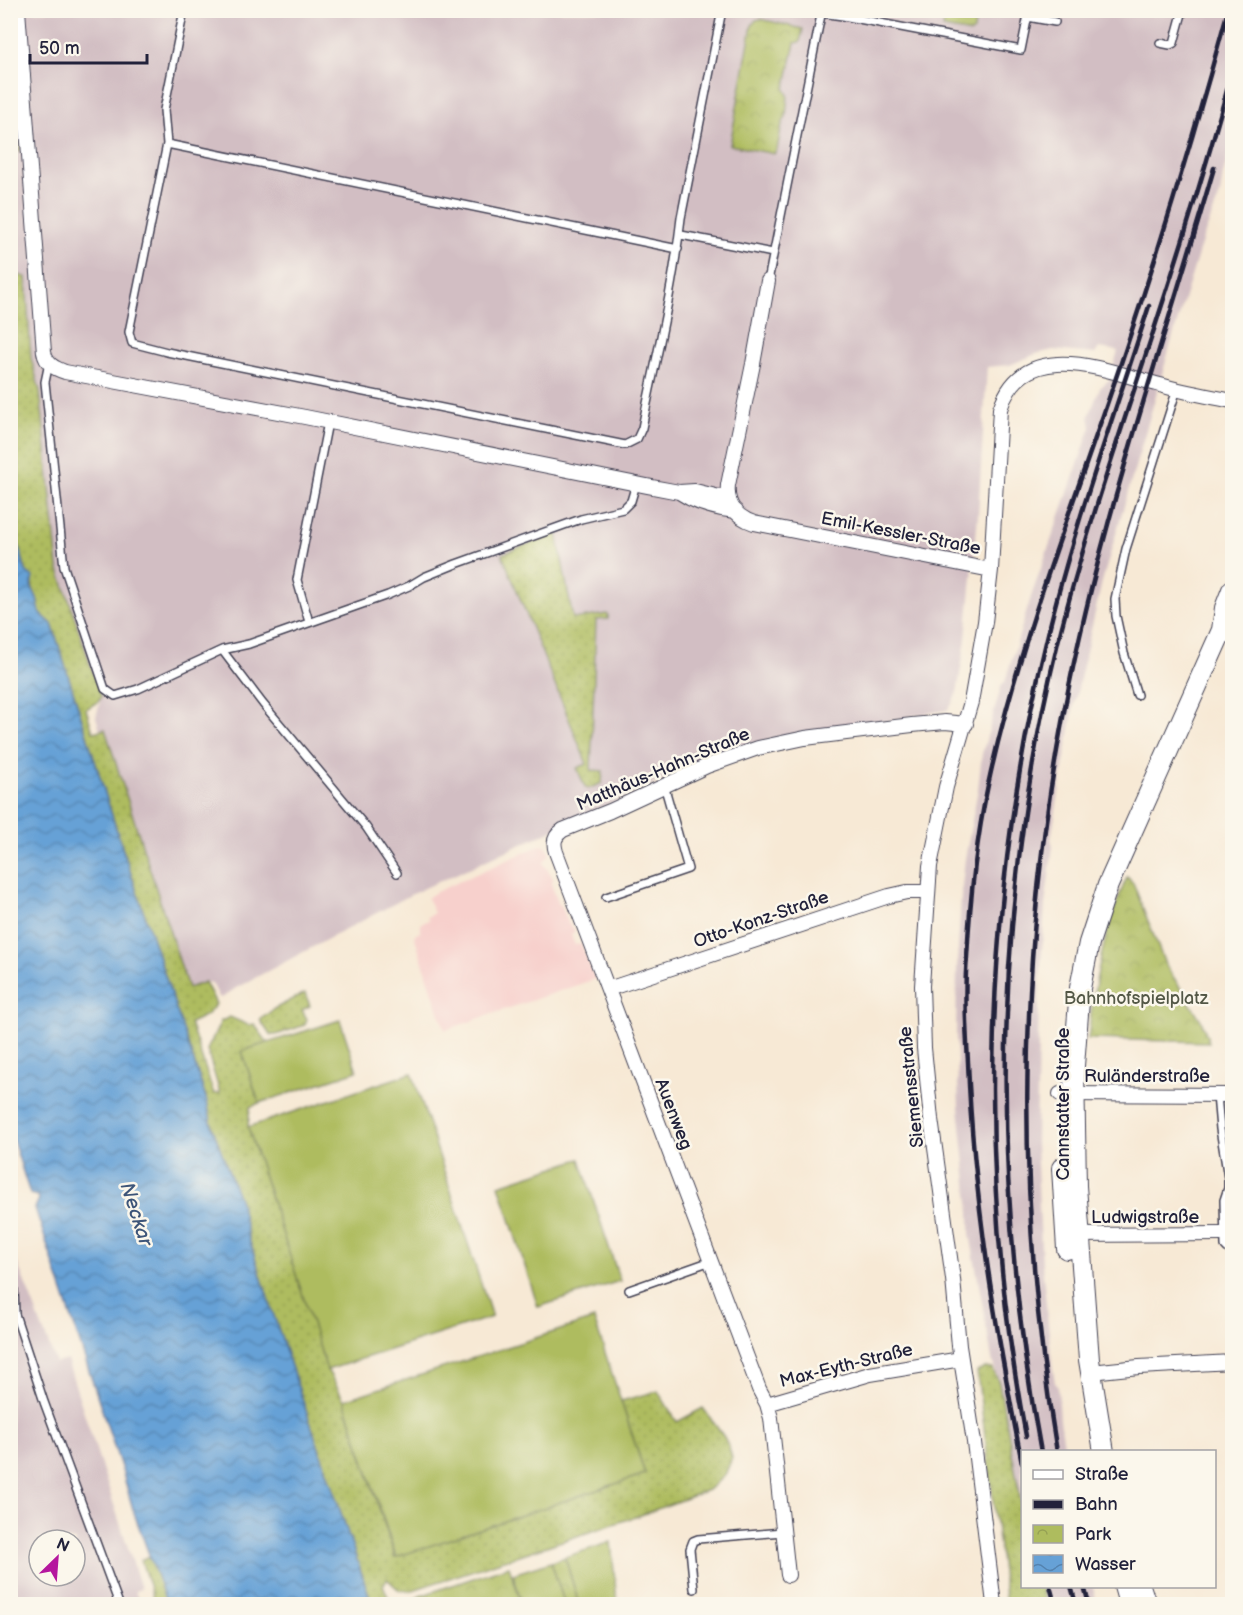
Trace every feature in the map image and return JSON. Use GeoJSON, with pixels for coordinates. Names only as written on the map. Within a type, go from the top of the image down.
{"type":"FeatureCollection","features":[{"type":"Feature","properties":{"kind":"main road","name":"Cannstatter Straße"},"geometry":{"type":"LineString","coordinates":[[1092,1450],[1081,1391],[1067,1094],[1065,1001],[1071,964],[1082,921],[1103,863],[1210,625],[1225,608],[1233,590]]}},
{"type":"Feature","properties":{"kind":"main road","name":"Cannstatter Straße"},"geometry":{"type":"LineString","coordinates":[[1073,1235],[1104,1450]]}},
{"type":"Feature","properties":{"kind":"main road"},"geometry":{"type":"LineString","coordinates":[[1124,1588],[1129,1605]]}},
{"type":"Feature","properties":{"kind":"main road"},"geometry":{"type":"LineString","coordinates":[[1140,1588],[1146,1605]]}},
{"type":"Feature","properties":{"kind":"street"},"geometry":{"type":"LineString","coordinates":[[18,10],[42,333],[44,355],[49,363],[65,372],[636,484],[679,492],[693,490],[728,499]]}},
{"type":"Feature","properties":{"kind":"street"},"geometry":{"type":"LineString","coordinates":[[736,512],[728,499],[728,485],[768,280]]}},
{"type":"Feature","properties":{"kind":"street","name":"Emil-Kessler-Straße"},"geometry":{"type":"LineString","coordinates":[[679,492],[711,508],[736,512],[754,523],[991,570],[999,416],[1005,398],[1017,382],[1028,373],[1044,366],[1074,363],[1233,401]]}},
{"type":"Feature","properties":{"kind":"street","name":"Siemensstraße"},"geometry":{"type":"LineString","coordinates":[[991,570],[981,651],[966,724],[942,805],[927,892],[922,986],[924,1048],[961,1359],[974,1442],[994,1605]]}},
{"type":"Feature","properties":{"kind":"street","name":"Matthäus-Hahn-Straße"},"geometry":{"type":"LineString","coordinates":[[556,836],[563,830],[731,756],[773,744],[941,722],[966,724]]}},
{"type":"Feature","properties":{"kind":"street","name":"Auenweg"},"geometry":{"type":"LineString","coordinates":[[556,836],[554,844],[556,852],[759,1389],[767,1404]]}},
{"type":"Feature","properties":{"kind":"street","name":"Otto-Konz-Straße"},"geometry":{"type":"LineString","coordinates":[[608,989],[889,896],[907,892],[927,892]]}},
{"type":"Feature","properties":{"kind":"street","name":"Ruländerstraße"},"geometry":{"type":"LineString","coordinates":[[1067,1094],[1233,1095]]}},
{"type":"Feature","properties":{"kind":"street","name":"Ludwigstraße"},"geometry":{"type":"LineString","coordinates":[[1073,1235],[1224,1234]]}},
{"type":"Feature","properties":{"kind":"street","name":"Max-Eyth-Straße"},"geometry":{"type":"LineString","coordinates":[[788,1575],[771,1418],[767,1404],[870,1374],[961,1359]]}},
{"type":"Feature","properties":{"kind":"street"},"geometry":{"type":"LineString","coordinates":[[1091,1372],[1233,1362]]}},
{"type":"Feature","properties":{"kind":"lane"},"geometry":{"type":"LineString","coordinates":[[184,10],[164,110],[166,144],[129,337],[131,342],[136,346],[626,445],[637,439],[642,428],[681,235],[681,218],[722,10]]}},
{"type":"Feature","properties":{"kind":"lane"},"geometry":{"type":"LineString","coordinates":[[798,10],[822,12],[1021,50],[1028,14],[1055,22]]}},
{"type":"Feature","properties":{"kind":"lane"},"geometry":{"type":"LineString","coordinates":[[1160,43],[1174,44],[1183,10]]}},
{"type":"Feature","properties":{"kind":"lane"},"geometry":{"type":"LineString","coordinates":[[768,280],[822,12]]}},
{"type":"Feature","properties":{"kind":"lane"},"geometry":{"type":"LineString","coordinates":[[166,144],[678,249]]}},
{"type":"Feature","properties":{"kind":"lane"},"geometry":{"type":"LineString","coordinates":[[681,235],[773,253]]}},
{"type":"Feature","properties":{"kind":"lane"},"geometry":{"type":"LineString","coordinates":[[49,363],[45,382],[63,563],[105,689],[110,695],[119,696],[222,650],[249,644],[388,595],[424,577],[513,543],[581,519],[623,509],[631,501],[636,484]]}},
{"type":"Feature","properties":{"kind":"lane"},"geometry":{"type":"LineString","coordinates":[[1137,695],[1122,644],[1115,599],[1125,553],[1177,389]]}},
{"type":"Feature","properties":{"kind":"lane"},"geometry":{"type":"LineString","coordinates":[[309,622],[297,580],[328,422]]}},
{"type":"Feature","properties":{"kind":"lane"},"geometry":{"type":"LineString","coordinates":[[222,650],[263,704],[366,827],[397,873]]}},
{"type":"Feature","properties":{"kind":"lane"},"geometry":{"type":"LineString","coordinates":[[606,897],[688,869],[664,785]]}},
{"type":"Feature","properties":{"kind":"lane"},"geometry":{"type":"LineString","coordinates":[[1217,1095],[1228,1178],[1224,1200],[1224,1234],[1226,1247],[1233,1253]]}},
{"type":"Feature","properties":{"kind":"lane"},"geometry":{"type":"LineString","coordinates":[[629,1290],[711,1261]]}},
{"type":"Feature","properties":{"kind":"lane"},"geometry":{"type":"LineString","coordinates":[[10,1275],[14,1287],[15,1314],[44,1402],[119,1605]]}},
{"type":"Feature","properties":{"kind":"lane"},"geometry":{"type":"LineString","coordinates":[[694,1589],[690,1549],[693,1541],[783,1532]]}},
{"type":"Feature","properties":{"kind":"shaded area"},"geometry":{"type":"Polygon","coordinates":[[[11,11],[1232,11],[1232,141],[1220,195],[1202,241],[1102,582],[1074,705],[1051,839],[1053,846],[1045,904],[1039,994],[1036,1143],[1042,1265],[1052,1363],[1055,1383],[1058,1386],[1065,1450],[1021,1450],[1021,1502],[970,1234],[970,1212],[959,1108],[956,1039],[961,896],[982,754],[1002,684],[1005,682],[1031,597],[1091,427],[1089,416],[1100,388],[1109,380],[1118,351],[1099,348],[1095,354],[1053,350],[1036,354],[1010,365],[987,367],[978,516],[966,639],[957,692],[947,710],[905,719],[787,735],[727,751],[416,892],[236,988],[222,998],[219,997],[212,983],[205,982],[188,989],[105,729],[100,730],[96,717],[101,697],[58,567],[40,391],[31,358],[26,277],[11,273],[11,153],[20,151],[11,11]]]}},
{"type":"Feature","properties":{"kind":"shaded area"},"geometry":{"type":"Polygon","coordinates":[[[541,845],[547,847],[550,854],[543,863],[553,878],[551,884],[559,905],[569,925],[575,930],[571,935],[575,945],[581,944],[595,979],[445,1030],[414,935],[421,932],[421,923],[429,920],[427,917],[434,913],[427,898],[541,845]]]}},
{"type":"Feature","properties":{"kind":"shaded area"},"geometry":{"type":"Polygon","coordinates":[[[10,1244],[56,1363],[67,1360],[141,1588],[135,1591],[140,1604],[11,1604],[10,1244]]]}},
{"type":"Feature","properties":{"kind":"shaded area"},"geometry":{"type":"Polygon","coordinates":[[[1041,1588],[1093,1588],[1097,1604],[1046,1604],[1041,1588]]]}},
{"type":"Feature","properties":{"kind":"green space"},"geometry":{"type":"Polygon","coordinates":[[[917,11],[964,11],[962,19],[975,21],[974,31],[971,33],[943,28],[945,17],[917,11]]]}},
{"type":"Feature","properties":{"kind":"green space"},"geometry":{"type":"Polygon","coordinates":[[[11,16],[20,151],[10,153],[11,16]]]}},
{"type":"Feature","properties":{"kind":"green space"},"geometry":{"type":"Polygon","coordinates":[[[761,19],[803,29],[800,42],[795,43],[785,89],[788,95],[786,117],[774,154],[730,145],[752,25],[756,20],[761,19]]]}},
{"type":"Feature","properties":{"kind":"green space"},"geometry":{"type":"Polygon","coordinates":[[[10,273],[26,277],[31,358],[40,391],[58,567],[101,697],[99,701],[86,709],[93,732],[105,729],[188,988],[205,982],[216,1004],[207,1015],[190,1023],[214,1094],[220,1093],[207,1050],[221,1021],[230,1017],[248,1025],[254,1024],[268,1043],[242,1051],[259,1103],[250,1107],[248,1127],[327,1369],[344,1400],[395,1557],[645,1474],[621,1401],[658,1391],[677,1422],[703,1408],[724,1437],[732,1458],[725,1475],[708,1490],[641,1515],[410,1591],[399,1590],[387,1579],[383,1585],[391,1604],[372,1604],[274,1316],[248,1236],[240,1202],[212,1126],[206,1098],[122,847],[52,624],[40,613],[37,598],[26,571],[11,515],[10,273]]]}},
{"type":"Feature","properties":{"kind":"green space"},"geometry":{"type":"Polygon","coordinates":[[[557,533],[573,619],[608,615],[608,619],[596,620],[591,770],[603,771],[602,783],[588,789],[577,768],[587,764],[502,554],[557,533]]]}},
{"type":"Feature","properties":{"kind":"green space","name":"Bahnhofspielplatz"},"geometry":{"type":"Polygon","coordinates":[[[1127,877],[1133,883],[1165,964],[1201,1020],[1209,1042],[1088,1039],[1101,956],[1112,916],[1127,877]]]}},
{"type":"Feature","properties":{"kind":"green space"},"geometry":{"type":"Polygon","coordinates":[[[305,993],[310,1006],[302,1010],[307,1019],[305,1025],[270,1035],[260,1020],[274,1009],[305,993]]]}},
{"type":"Feature","properties":{"kind":"green space"},"geometry":{"type":"Polygon","coordinates":[[[340,1020],[357,1071],[259,1103],[242,1051],[340,1020]]]}},
{"type":"Feature","properties":{"kind":"green space"},"geometry":{"type":"Polygon","coordinates":[[[412,1073],[492,1317],[327,1370],[248,1127],[412,1073]]]}},
{"type":"Feature","properties":{"kind":"green space"},"geometry":{"type":"Polygon","coordinates":[[[580,1159],[620,1281],[538,1307],[499,1185],[580,1159]]]}},
{"type":"Feature","properties":{"kind":"green space"},"geometry":{"type":"Polygon","coordinates":[[[594,1319],[645,1474],[396,1557],[344,1400],[594,1319]]]}},
{"type":"Feature","properties":{"kind":"green space"},"geometry":{"type":"Polygon","coordinates":[[[985,1368],[993,1369],[999,1383],[1021,1502],[1021,1588],[1041,1588],[1046,1604],[1006,1604],[977,1372],[985,1368]]]}},
{"type":"Feature","properties":{"kind":"green space"},"geometry":{"type":"Polygon","coordinates":[[[611,1542],[617,1601],[607,1604],[579,1604],[565,1557],[611,1542]]]}},
{"type":"Feature","properties":{"kind":"green space"},"geometry":{"type":"Polygon","coordinates":[[[150,1556],[167,1604],[155,1604],[141,1560],[150,1556]]]}},
{"type":"Feature","properties":{"kind":"green space"},"geometry":{"type":"Polygon","coordinates":[[[565,1557],[579,1604],[557,1604],[564,1602],[551,1562],[565,1557]]]}},
{"type":"Feature","properties":{"kind":"green space"},"geometry":{"type":"Polygon","coordinates":[[[551,1562],[564,1602],[522,1604],[513,1574],[551,1562]]]}},
{"type":"Feature","properties":{"kind":"green space"},"geometry":{"type":"Polygon","coordinates":[[[509,1566],[522,1604],[408,1604],[420,1596],[509,1566]]]}},
{"type":"Feature","properties":{"kind":"water","name":"Neckar"},"geometry":{"type":"Polygon","coordinates":[[[10,515],[26,571],[33,577],[31,586],[37,598],[40,613],[52,624],[122,847],[206,1098],[212,1126],[240,1202],[248,1236],[274,1316],[372,1604],[167,1604],[134,1513],[122,1470],[35,1208],[39,1199],[38,1196],[30,1194],[11,1134],[10,515]]]}},
{"type":"Feature","properties":{"kind":"railway"},"geometry":{"type":"LineString","coordinates":[[1021,1458],[987,1263],[971,1113],[966,983],[977,849],[988,785],[1016,674],[1153,264],[1228,10]]}},
{"type":"Feature","properties":{"kind":"railway"},"geometry":{"type":"LineString","coordinates":[[1041,1450],[1024,1350],[1013,1249],[1007,1147],[1006,1046],[1011,945],[1021,844],[1037,743],[1067,606],[1212,144],[1232,72]]}},
{"type":"Feature","properties":{"kind":"railway"},"geometry":{"type":"LineString","coordinates":[[1057,1450],[1044,1363],[1035,1274],[1029,1185],[1027,1095],[1029,1006],[1035,916],[1045,827],[1073,666],[1108,522],[1214,168]]}},
{"type":"Feature","properties":{"kind":"railway"},"geometry":{"type":"LineString","coordinates":[[1026,1436],[1010,1337],[999,1237],[994,1136],[994,1036],[999,935],[1010,835],[1026,736],[1047,638],[1082,512],[1149,306]]}},
{"type":"Feature","properties":{"kind":"railway"},"geometry":{"type":"LineString","coordinates":[[1051,1588],[1055,1604]]}},
{"type":"Feature","properties":{"kind":"railway"},"geometry":{"type":"LineString","coordinates":[[1072,1588],[1076,1604]]}},
{"type":"Feature","properties":{"kind":"railway"},"geometry":{"type":"LineString","coordinates":[[1085,1588],[1089,1604]]}}]}
